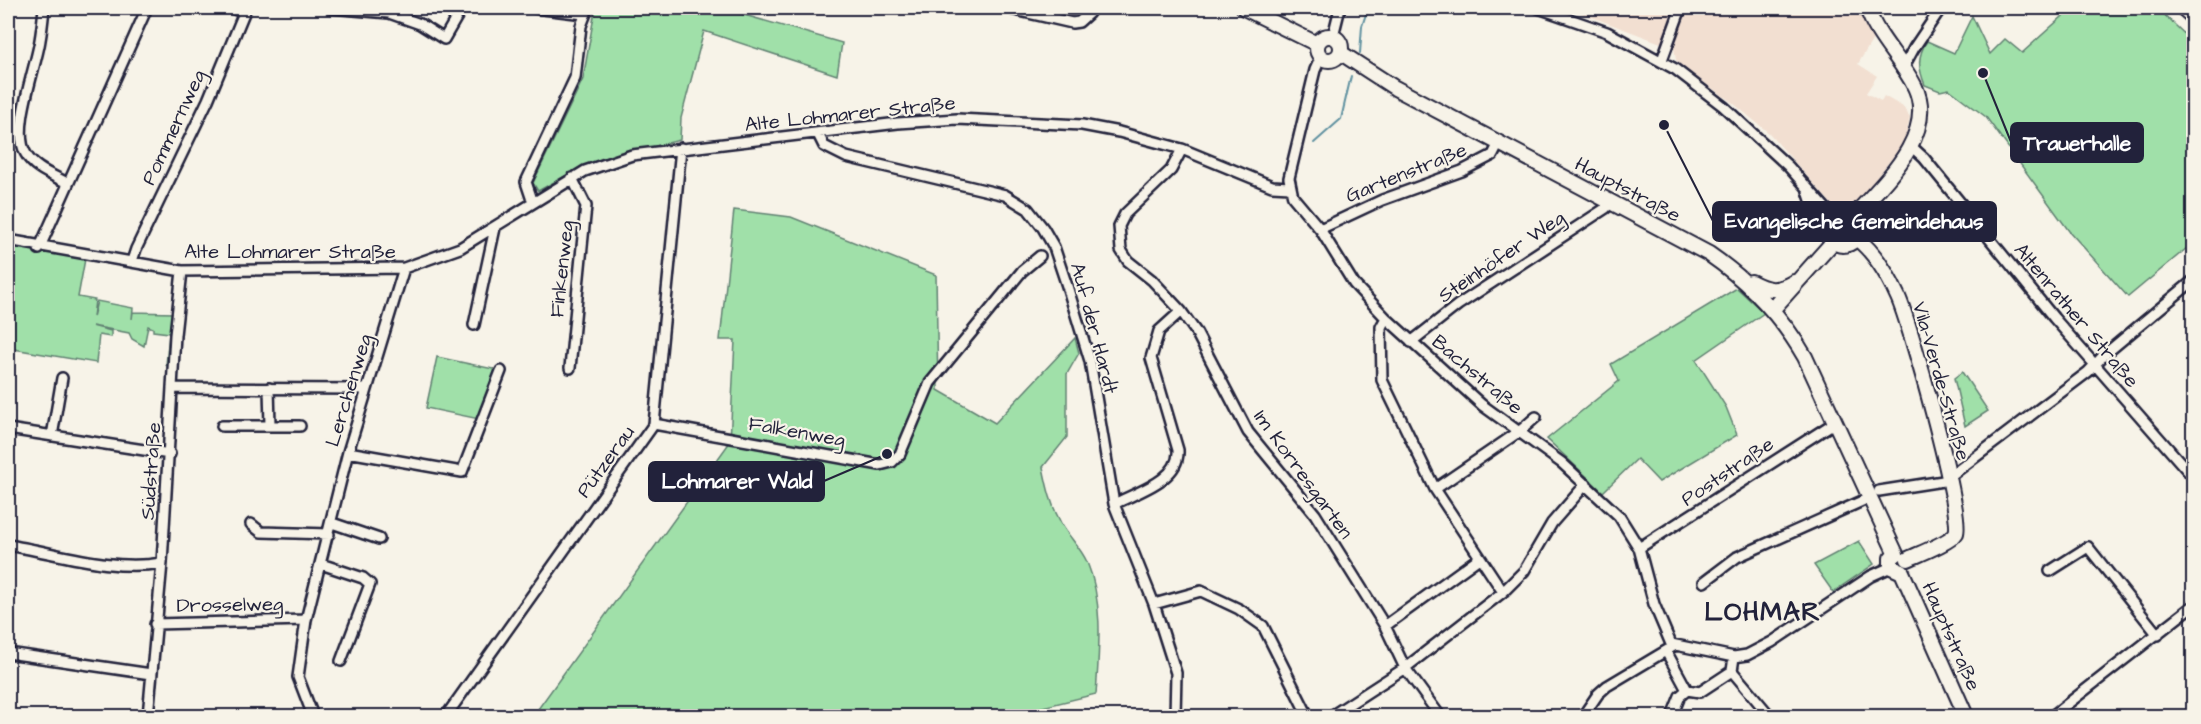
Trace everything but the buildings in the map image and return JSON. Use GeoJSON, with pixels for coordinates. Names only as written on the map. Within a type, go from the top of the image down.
{"type":"FeatureCollection","features":[{"type":"Feature","properties":{"kind":"highway"},"geometry":{"type":"LineString","coordinates":[[2186,8],[2193,15]]}},
{"type":"Feature","properties":{"kind":"main road"},"geometry":{"type":"LineString","coordinates":[[1244,8],[1333,60],[1341,53],[1340,41],[1333,36],[1323,37],[1319,51]]}},
{"type":"Feature","properties":{"kind":"main road"},"geometry":{"type":"LineString","coordinates":[[1852,218],[1857,227],[1856,238],[1848,244],[1833,242],[1829,237],[1832,221],[1852,218],[1911,146],[1918,123],[1919,99],[1914,86],[1881,38],[1867,8]]}},
{"type":"Feature","properties":{"kind":"main road","name":"Hauptstraße"},"geometry":{"type":"LineString","coordinates":[[1341,53],[1356,64],[1499,143],[1709,254],[1742,278],[1788,328],[1805,357],[1834,423],[1874,495],[1899,563],[1966,717]]}},
{"type":"Feature","properties":{"kind":"main road","name":"Vila-Verde-Straße"},"geometry":{"type":"LineString","coordinates":[[1856,238],[1877,258],[1903,308],[1924,374],[1949,477],[1957,531],[1951,538],[1899,563]]}},
{"type":"Feature","properties":{"kind":"main road"},"geometry":{"type":"LineString","coordinates":[[1772,310],[1833,242]]}},
{"type":"Feature","properties":{"kind":"main road"},"geometry":{"type":"LineString","coordinates":[[1742,278],[1770,290],[1783,288],[1801,278]]}},
{"type":"Feature","properties":{"kind":"street"},"geometry":{"type":"LineString","coordinates":[[44,8],[40,40],[21,128],[21,144],[26,155],[36,167],[67,183]]}},
{"type":"Feature","properties":{"kind":"street"},"geometry":{"type":"LineString","coordinates":[[40,248],[67,183],[147,8]]}},
{"type":"Feature","properties":{"kind":"street"},"geometry":{"type":"LineString","coordinates":[[232,8],[245,10]]}},
{"type":"Feature","properties":{"kind":"street"},"geometry":{"type":"LineString","coordinates":[[330,8],[389,13],[420,24],[444,39],[462,8]]}},
{"type":"Feature","properties":{"kind":"street"},"geometry":{"type":"LineString","coordinates":[[533,202],[526,182],[575,78],[586,11],[535,8]]}},
{"type":"Feature","properties":{"kind":"street"},"geometry":{"type":"LineString","coordinates":[[1006,8],[1072,24],[1079,22],[1089,13]]}},
{"type":"Feature","properties":{"kind":"street"},"geometry":{"type":"LineString","coordinates":[[1333,36],[1340,8]]}},
{"type":"Feature","properties":{"kind":"street"},"geometry":{"type":"LineString","coordinates":[[1538,8],[1607,32],[1662,60],[1723,106],[1788,166],[1832,221]]}},
{"type":"Feature","properties":{"kind":"street"},"geometry":{"type":"LineString","coordinates":[[1662,60],[1681,8]]}},
{"type":"Feature","properties":{"kind":"street"},"geometry":{"type":"LineString","coordinates":[[1902,70],[1941,8]]}},
{"type":"Feature","properties":{"kind":"street","name":"Pommernweg"},"geometry":{"type":"LineString","coordinates":[[132,261],[140,239],[208,100],[245,10]]}},
{"type":"Feature","properties":{"kind":"street"},"geometry":{"type":"LineString","coordinates":[[1290,187],[1319,51]]}},
{"type":"Feature","properties":{"kind":"street","name":"Alte Lohmarer Straße"},"geometry":{"type":"LineString","coordinates":[[8,240],[40,248],[132,261],[182,271],[404,268],[460,248],[572,178],[632,155],[898,123],[957,119],[1082,125],[1119,132],[1182,149],[1272,186],[1290,187]]}},
{"type":"Feature","properties":{"kind":"street","name":"Auf der Hardt"},"geometry":{"type":"LineString","coordinates":[[818,134],[824,146],[846,157],[1005,195],[1028,209],[1044,228],[1054,247],[1090,362],[1114,504],[1154,604],[1176,673],[1175,717]]}},
{"type":"Feature","properties":{"kind":"street","name":"Gartenstraße"},"geometry":{"type":"LineString","coordinates":[[1320,228],[1382,200],[1462,171],[1492,154],[1499,143]]}},
{"type":"Feature","properties":{"kind":"street","name":"Altenrather Straße"},"geometry":{"type":"LineString","coordinates":[[1911,146],[1924,158],[2094,365],[2193,478]]}},
{"type":"Feature","properties":{"kind":"street","name":"Pützerau"},"geometry":{"type":"LineString","coordinates":[[446,717],[654,424],[681,148]]}},
{"type":"Feature","properties":{"kind":"street","name":"Im Korresgarten"},"geometry":{"type":"LineString","coordinates":[[1182,149],[1171,170],[1125,214],[1119,226],[1118,240],[1121,250],[1128,261],[1152,280],[1181,311],[1196,332],[1248,432],[1315,514],[1385,626],[1405,668],[1440,717]]}},
{"type":"Feature","properties":{"kind":"street","name":"Finkenweg"},"geometry":{"type":"LineString","coordinates":[[570,368],[586,206],[572,178]]}},
{"type":"Feature","properties":{"kind":"street","name":"Bachstraße"},"geometry":{"type":"LineString","coordinates":[[1290,187],[1300,208],[1320,228],[1354,284],[1386,318],[1482,405],[1520,431],[1586,484],[1619,516],[1639,548],[1654,604],[1687,690]]}},
{"type":"Feature","properties":{"kind":"street","name":"Steinhöfer Weg"},"geometry":{"type":"LineString","coordinates":[[1411,342],[1458,305],[1606,208],[1608,200]]}},
{"type":"Feature","properties":{"kind":"street"},"geometry":{"type":"LineString","coordinates":[[474,325],[495,228]]}},
{"type":"Feature","properties":{"kind":"street","name":"Falkenweg"},"geometry":{"type":"LineString","coordinates":[[654,424],[880,465],[892,462],[900,454],[930,383],[1022,271],[1040,256]]}},
{"type":"Feature","properties":{"kind":"street","name":"Lerchenweg"},"geometry":{"type":"LineString","coordinates":[[313,717],[298,677],[306,620],[348,452],[404,268]]}},
{"type":"Feature","properties":{"kind":"street","name":"Südstraße"},"geometry":{"type":"LineString","coordinates":[[148,717],[162,563],[182,271]]}},
{"type":"Feature","properties":{"kind":"street"},"geometry":{"type":"LineString","coordinates":[[1704,582],[1737,557],[1874,495],[1943,481],[2003,439],[2193,280]]}},
{"type":"Feature","properties":{"kind":"street"},"geometry":{"type":"LineString","coordinates":[[1114,504],[1174,470],[1179,461],[1178,450],[1151,358],[1159,331],[1181,311]]}},
{"type":"Feature","properties":{"kind":"street"},"geometry":{"type":"LineString","coordinates":[[1386,318],[1381,327],[1382,380],[1435,489],[1503,592]]}},
{"type":"Feature","properties":{"kind":"street"},"geometry":{"type":"LineString","coordinates":[[348,452],[462,472],[501,371]]}},
{"type":"Feature","properties":{"kind":"street"},"geometry":{"type":"LineString","coordinates":[[52,436],[62,378]]}},
{"type":"Feature","properties":{"kind":"street"},"geometry":{"type":"LineString","coordinates":[[174,388],[366,389]]}},
{"type":"Feature","properties":{"kind":"street"},"geometry":{"type":"LineString","coordinates":[[269,388],[270,425]]}},
{"type":"Feature","properties":{"kind":"street"},"geometry":{"type":"LineString","coordinates":[[1435,489],[1520,431],[1536,417]]}},
{"type":"Feature","properties":{"kind":"street","name":"Poststraße"},"geometry":{"type":"LineString","coordinates":[[1639,548],[1704,509],[1834,423]]}},
{"type":"Feature","properties":{"kind":"street"},"geometry":{"type":"LineString","coordinates":[[222,426],[300,426]]}},
{"type":"Feature","properties":{"kind":"street"},"geometry":{"type":"LineString","coordinates":[[8,429],[170,454]]}},
{"type":"Feature","properties":{"kind":"street"},"geometry":{"type":"LineString","coordinates":[[1331,717],[1405,668],[1503,592],[1524,571],[1552,523],[1586,484]]}},
{"type":"Feature","properties":{"kind":"street"},"geometry":{"type":"LineString","coordinates":[[332,523],[379,539]]}},
{"type":"Feature","properties":{"kind":"street"},"geometry":{"type":"LineString","coordinates":[[251,524],[261,531],[329,534]]}},
{"type":"Feature","properties":{"kind":"street"},"geometry":{"type":"LineString","coordinates":[[8,545],[141,567],[162,563]]}},
{"type":"Feature","properties":{"kind":"street"},"geometry":{"type":"LineString","coordinates":[[2050,571],[2088,547],[2158,635]]}},
{"type":"Feature","properties":{"kind":"street"},"geometry":{"type":"LineString","coordinates":[[1385,626],[1479,558]]}},
{"type":"Feature","properties":{"kind":"street"},"geometry":{"type":"LineString","coordinates":[[1583,717],[1606,686],[1670,649],[1734,657],[1756,652],[1871,576],[1899,563]]}},
{"type":"Feature","properties":{"kind":"street"},"geometry":{"type":"LineString","coordinates":[[321,564],[363,579],[370,584],[342,661]]}},
{"type":"Feature","properties":{"kind":"street"},"geometry":{"type":"LineString","coordinates":[[1154,604],[1201,591],[1239,609],[1263,626],[1308,717]]}},
{"type":"Feature","properties":{"kind":"street"},"geometry":{"type":"LineString","coordinates":[[2052,717],[2193,605]]}},
{"type":"Feature","properties":{"kind":"street","name":"Drosselweg"},"geometry":{"type":"LineString","coordinates":[[155,624],[306,620]]}},
{"type":"Feature","properties":{"kind":"street"},"geometry":{"type":"LineString","coordinates":[[8,653],[151,674]]}},
{"type":"Feature","properties":{"kind":"street"},"geometry":{"type":"LineString","coordinates":[[1734,657],[1732,672],[1770,717]]}},
{"type":"Feature","properties":{"kind":"street"},"geometry":{"type":"LineString","coordinates":[[1672,717],[1680,696],[1687,690],[1700,692],[1732,672]]}},
{"type":"Feature","properties":{"kind":"shaded area"},"geometry":{"type":"Polygon","coordinates":[[[1568,8],[1859,8],[1873,39],[1858,64],[1877,76],[1866,93],[1881,101],[1884,96],[1903,107],[1910,117],[1906,135],[1901,147],[1863,195],[1850,208],[1836,209],[1770,134],[1733,103],[1683,68],[1676,60],[1674,48],[1568,8]]]}},
{"type":"Feature","properties":{"kind":"green space"},"geometry":{"type":"Polygon","coordinates":[[[598,8],[720,8],[842,43],[837,75],[704,31],[681,118],[680,140],[602,159],[581,167],[538,191],[533,183],[583,79],[594,16],[598,8]]]}},
{"type":"Feature","properties":{"kind":"green space"},"geometry":{"type":"Polygon","coordinates":[[[2072,8],[2157,8],[2193,42],[2193,243],[2128,297],[2069,231],[1986,117],[1949,89],[1940,91],[1925,85],[1921,73],[1920,57],[1927,41],[1954,53],[1972,16],[1990,54],[2005,39],[2022,53],[2072,8]]]}},
{"type":"Feature","properties":{"kind":"green space"},"geometry":{"type":"Polygon","coordinates":[[[734,210],[791,217],[936,275],[938,390],[995,423],[1075,338],[1079,353],[1067,374],[1067,437],[1043,467],[1058,516],[1087,562],[1096,594],[1099,627],[1096,694],[1006,716],[533,716],[730,442],[735,340],[720,340],[734,210]]]}},
{"type":"Feature","properties":{"kind":"green space"},"geometry":{"type":"Polygon","coordinates":[[[8,245],[85,259],[78,297],[95,300],[93,317],[97,301],[133,308],[132,319],[133,312],[173,313],[168,366],[166,365],[169,333],[153,331],[153,328],[148,326],[144,346],[132,339],[129,333],[92,326],[111,331],[111,337],[99,335],[96,363],[8,348],[8,245]]]}},
{"type":"Feature","properties":{"kind":"green space"},"geometry":{"type":"Polygon","coordinates":[[[1737,288],[1764,313],[1696,360],[1726,407],[1737,435],[1659,482],[1637,459],[1603,492],[1547,439],[1619,381],[1611,364],[1737,288]]]}},
{"type":"Feature","properties":{"kind":"green space"},"geometry":{"type":"Polygon","coordinates":[[[437,357],[498,370],[479,419],[426,408],[437,357]]]}},
{"type":"Feature","properties":{"kind":"green space"},"geometry":{"type":"Polygon","coordinates":[[[1962,372],[1988,411],[1965,426],[1954,378],[1962,372]]]}},
{"type":"Feature","properties":{"kind":"green space"},"geometry":{"type":"Polygon","coordinates":[[[1859,541],[1874,564],[1833,592],[1814,565],[1859,541]]]}},
{"type":"Feature","properties":{"kind":"waterway"},"geometry":{"type":"LineString","coordinates":[[1360,53],[1362,26],[1368,8]]}},
{"type":"Feature","properties":{"kind":"waterway"},"geometry":{"type":"LineString","coordinates":[[1314,143],[1341,119],[1351,76]]}},
{"type":"Feature","properties":{"kind":"place","name":"Trauerhalle"},"geometry":{"type":"Point","coordinates":[1983,73]}},
{"type":"Feature","properties":{"kind":"place","name":"Evangelische Gemeindehaus"},"geometry":{"type":"Point","coordinates":[1664,125]}},
{"type":"Feature","properties":{"kind":"place","name":"Lohmarer Wald"},"geometry":{"type":"Point","coordinates":[887,454]}},
{"type":"Feature","properties":{"kind":"district","name":"LOHMAR"},"geometry":{"type":"Point","coordinates":[1763,611]}}]}
